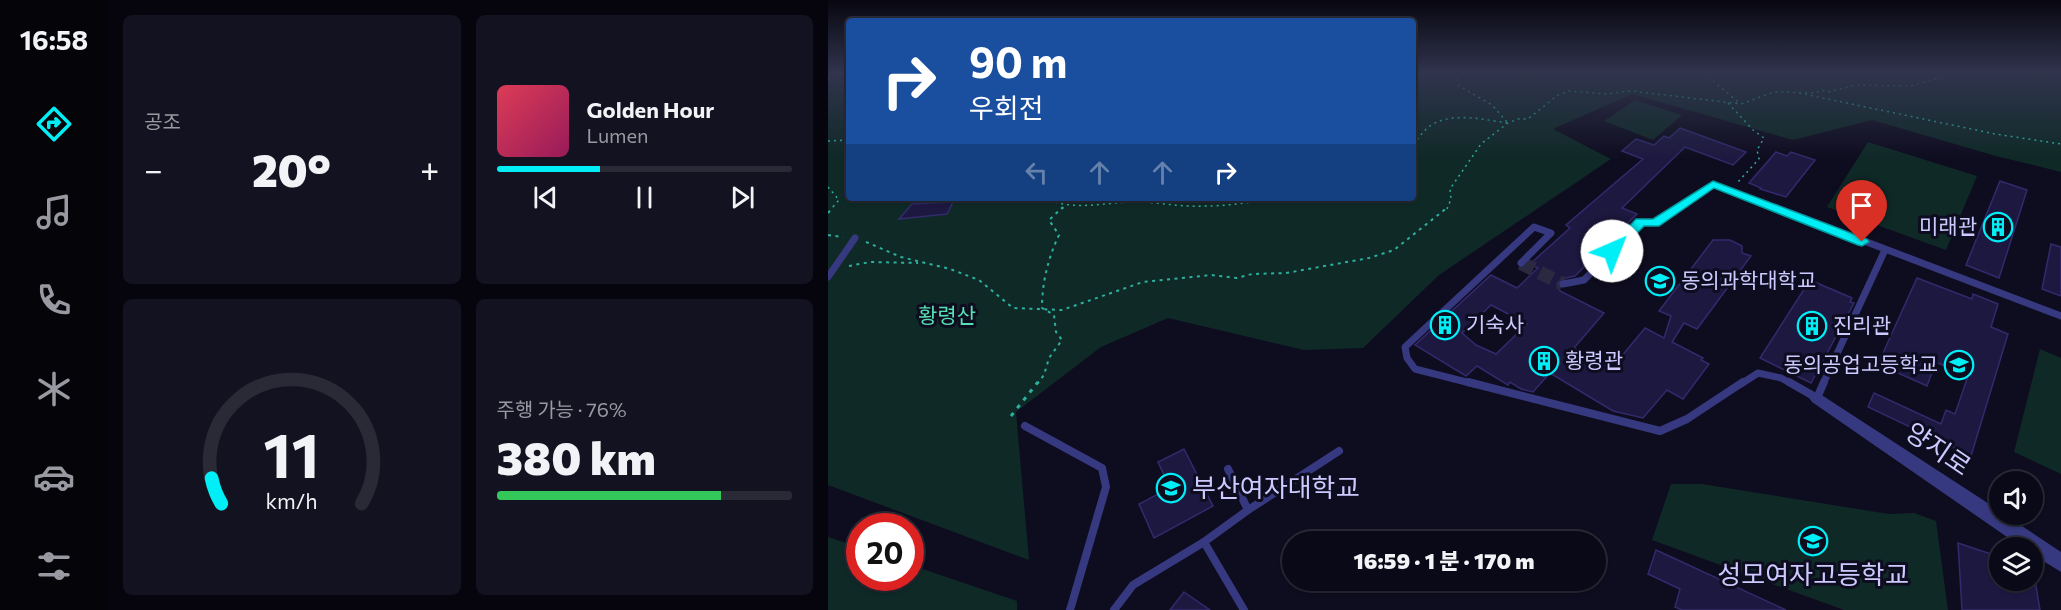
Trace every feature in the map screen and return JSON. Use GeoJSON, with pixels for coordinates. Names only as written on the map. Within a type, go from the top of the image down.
{"type":"FeatureCollection","features":[{"type":"Feature","properties":{"kind":"street","name":"양지로"},"geometry":{"type":"LineString","coordinates":[[1817,398],[2061,563]]}},
{"type":"Feature","properties":{"kind":"lane"},"geometry":{"type":"LineString","coordinates":[[1563,284],[1584,280],[1641,222],[1655,223],[1713,184],[2061,316]]}},
{"type":"Feature","properties":{"kind":"lane"},"geometry":{"type":"LineString","coordinates":[[1521,263],[1551,233],[1534,227],[1405,346],[1407,358],[1415,369],[1660,431],[1687,419],[1758,373],[1781,378],[1817,398],[1885,250]]}},
{"type":"Feature","properties":{"kind":"lane"},"geometry":{"type":"LineString","coordinates":[[828,277],[855,238]]}},
{"type":"Feature","properties":{"kind":"lane"},"geometry":{"type":"LineString","coordinates":[[1025,426],[1102,468],[1106,488],[1070,610]]}},
{"type":"Feature","properties":{"kind":"lane"},"geometry":{"type":"LineString","coordinates":[[1114,610],[1133,585],[1204,542],[1248,510],[1339,451]]}},
{"type":"Feature","properties":{"kind":"lane"},"geometry":{"type":"LineString","coordinates":[[1228,470],[1248,510]]}},
{"type":"Feature","properties":{"kind":"lane"},"geometry":{"type":"LineString","coordinates":[[1204,542],[1244,610]]}},
{"type":"Feature","properties":{"kind":"path"},"geometry":{"type":"LineString","coordinates":[[1488,101],[1502,111],[1508,123]]}},
{"type":"Feature","properties":{"kind":"path"},"geometry":{"type":"LineString","coordinates":[[1416,141],[1423,130],[1433,124],[1451,119],[1477,119],[1508,123],[1528,118],[1550,101]]}},
{"type":"Feature","properties":{"kind":"path"},"geometry":{"type":"LineString","coordinates":[[1717,101],[1738,104],[1751,101]]}},
{"type":"Feature","properties":{"kind":"path"},"geometry":{"type":"LineString","coordinates":[[1833,101],[1995,134],[2061,144]]}},
{"type":"Feature","properties":{"kind":"path"},"geometry":{"type":"LineString","coordinates":[[1728,103],[1753,130],[1764,138],[1757,150],[1759,159],[1730,190]]}},
{"type":"Feature","properties":{"kind":"path"},"geometry":{"type":"LineString","coordinates":[[828,235],[855,238],[921,263],[950,269],[980,280],[1013,308],[1062,310],[1143,282],[1211,275],[1237,278],[1252,274],[1286,273],[1369,258],[1394,250],[1447,209],[1451,199],[1450,189],[1481,144],[1508,123]]}},
{"type":"Feature","properties":{"kind":"path"},"geometry":{"type":"LineString","coordinates":[[828,141],[846,140]]}},
{"type":"Feature","properties":{"kind":"path"},"geometry":{"type":"LineString","coordinates":[[828,187],[839,200],[828,213]]}},
{"type":"Feature","properties":{"kind":"path"},"geometry":{"type":"LineString","coordinates":[[1052,201],[1065,206],[1088,207],[1130,202],[1188,206],[1262,201]]}},
{"type":"Feature","properties":{"kind":"path"},"geometry":{"type":"LineString","coordinates":[[1042,308],[1042,295],[1050,253],[1059,235],[1049,220],[1065,206]]}},
{"type":"Feature","properties":{"kind":"path"},"geometry":{"type":"LineString","coordinates":[[833,269],[870,262],[921,263]]}},
{"type":"Feature","properties":{"kind":"path"},"geometry":{"type":"LineString","coordinates":[[1011,416],[1044,375],[1049,358],[1062,340],[1056,332],[1054,315],[1042,308]]}},
{"type":"Feature","properties":{"kind":"green space","name":"황령산"},"geometry":{"type":"Polygon","coordinates":[[[828,101],[846,101],[846,201],[1416,201],[1416,101],[1615,101],[1553,129],[1611,159],[1439,275],[1363,348],[1304,350],[1168,318],[1101,347],[1016,412],[1029,560],[924,521],[924,513],[903,513],[828,485],[828,101]]]}},
{"type":"Feature","properties":{"kind":"green space"},"geometry":{"type":"Polygon","coordinates":[[[1633,101],[1682,115],[1653,140],[1604,121],[1633,101]]]}},
{"type":"Feature","properties":{"kind":"green space","name":"황령산"},"geometry":{"type":"Polygon","coordinates":[[[1658,101],[2061,101],[2061,172],[1996,156],[1872,120],[1793,140],[1658,101]]]}},
{"type":"Feature","properties":{"kind":"green space"},"geometry":{"type":"Polygon","coordinates":[[[1868,142],[1977,176],[1946,250],[1827,207],[1868,142]]]}},
{"type":"Feature","properties":{"kind":"green space"},"geometry":{"type":"Polygon","coordinates":[[[2040,349],[2061,358],[2061,474],[2014,452],[2040,349]]]}},
{"type":"Feature","properties":{"kind":"green space"},"geometry":{"type":"Polygon","coordinates":[[[1671,484],[1702,484],[1889,514],[1914,513],[1936,521],[1948,610],[1844,610],[1652,540],[1671,484]]]}},
{"type":"Feature","properties":{"kind":"green space"},"geometry":{"type":"Polygon","coordinates":[[[828,537],[846,543],[846,591],[924,591],[924,569],[1017,601],[1017,610],[828,610],[828,537]]]}},
{"type":"Feature","properties":{"kind":"building"},"geometry":{"type":"Polygon","coordinates":[[[1680,128],[1746,152],[1733,165],[1685,147],[1622,208],[1637,214],[1575,276],[1561,279],[1557,284],[1560,291],[1604,313],[1574,348],[1611,369],[1645,328],[1664,338],[1671,316],[1659,311],[1713,240],[1730,240],[1742,246],[1742,253],[1751,256],[1697,329],[1684,323],[1672,342],[1703,358],[1701,360],[1709,364],[1683,399],[1667,390],[1643,418],[1613,411],[1550,373],[1533,392],[1521,389],[1510,382],[1508,385],[1477,366],[1466,376],[1415,345],[1491,275],[1517,288],[1538,268],[1530,264],[1570,228],[1566,225],[1643,159],[1622,151],[1636,139],[1654,145],[1664,136],[1669,138],[1680,128]],[[1491,305],[1462,333],[1476,345],[1496,354],[1527,324],[1491,305]]]}},
{"type":"Feature","properties":{"kind":"building"},"geometry":{"type":"Polygon","coordinates":[[[1776,152],[1787,156],[1791,152],[1815,160],[1786,197],[1749,183],[1776,152]]]}},
{"type":"Feature","properties":{"kind":"building","name":"미래관"},"geometry":{"type":"Polygon","coordinates":[[[2000,181],[2027,190],[1999,278],[1966,265],[2000,181]]]}},
{"type":"Feature","properties":{"kind":"building"},"geometry":{"type":"Polygon","coordinates":[[[953,202],[947,214],[899,219],[912,204],[953,202]]]}},
{"type":"Feature","properties":{"kind":"building"},"geometry":{"type":"Polygon","coordinates":[[[2051,244],[2061,247],[2061,296],[2042,289],[2051,244]]]}},
{"type":"Feature","properties":{"kind":"building"},"geometry":{"type":"Polygon","coordinates":[[[1917,278],[1972,299],[1973,294],[1998,304],[1991,327],[2008,334],[1971,456],[1868,407],[1874,393],[1941,424],[1946,410],[1955,414],[1968,376],[1936,362],[1927,386],[1878,364],[1917,278]]]}},
{"type":"Feature","properties":{"kind":"building","name":"진리관"},"geometry":{"type":"Polygon","coordinates":[[[1810,280],[1852,298],[1850,302],[1854,303],[1811,383],[1760,358],[1810,280]]]}},
{"type":"Feature","properties":{"kind":"building"},"geometry":{"type":"Polygon","coordinates":[[[1184,449],[1213,506],[1154,538],[1139,504],[1170,488],[1158,462],[1184,449]]]}},
{"type":"Feature","properties":{"kind":"building"},"geometry":{"type":"Polygon","coordinates":[[[1958,543],[1989,553],[1989,591],[2037,591],[2040,610],[1962,610],[1958,543]]]}},
{"type":"Feature","properties":{"kind":"building"},"geometry":{"type":"Polygon","coordinates":[[[1656,550],[1786,610],[1682,610],[1675,607],[1680,589],[1648,574],[1656,550]]]}},
{"type":"Feature","properties":{"kind":"building"},"geometry":{"type":"Polygon","coordinates":[[[1184,592],[1210,610],[1170,610],[1184,592]]]}},
{"type":"Feature","properties":{"kind":"tunnel"},"geometry":{"type":"LineString","coordinates":[[1521,263],[1563,284]]}},
{"type":"Feature","properties":{"kind":"place","name":"미래관"},"geometry":{"type":"Point","coordinates":[1998,227]}},
{"type":"Feature","properties":{"kind":"place","name":"동의과학대학교"},"geometry":{"type":"Point","coordinates":[1660,281]}},
{"type":"Feature","properties":{"kind":"place","name":"기숙사"},"geometry":{"type":"Point","coordinates":[1445,325]}},
{"type":"Feature","properties":{"kind":"place","name":"진리관"},"geometry":{"type":"Point","coordinates":[1812,326]}},
{"type":"Feature","properties":{"kind":"place","name":"황령관"},"geometry":{"type":"Point","coordinates":[1544,361]}},
{"type":"Feature","properties":{"kind":"place","name":"동의공업고등학교"},"geometry":{"type":"Point","coordinates":[1959,365]}},
{"type":"Feature","properties":{"kind":"place","name":"부산여자대학교"},"geometry":{"type":"Point","coordinates":[1171,488]}},
{"type":"Feature","properties":{"kind":"place","name":"성모여자고등학교"},"geometry":{"type":"Point","coordinates":[1813,541]}},
{"type":"Feature","properties":{"kind":"route"},"geometry":{"type":"LineString","coordinates":[[1612,251],[1641,222],[1655,223],[1713,184],[1862,242]]}}]}
